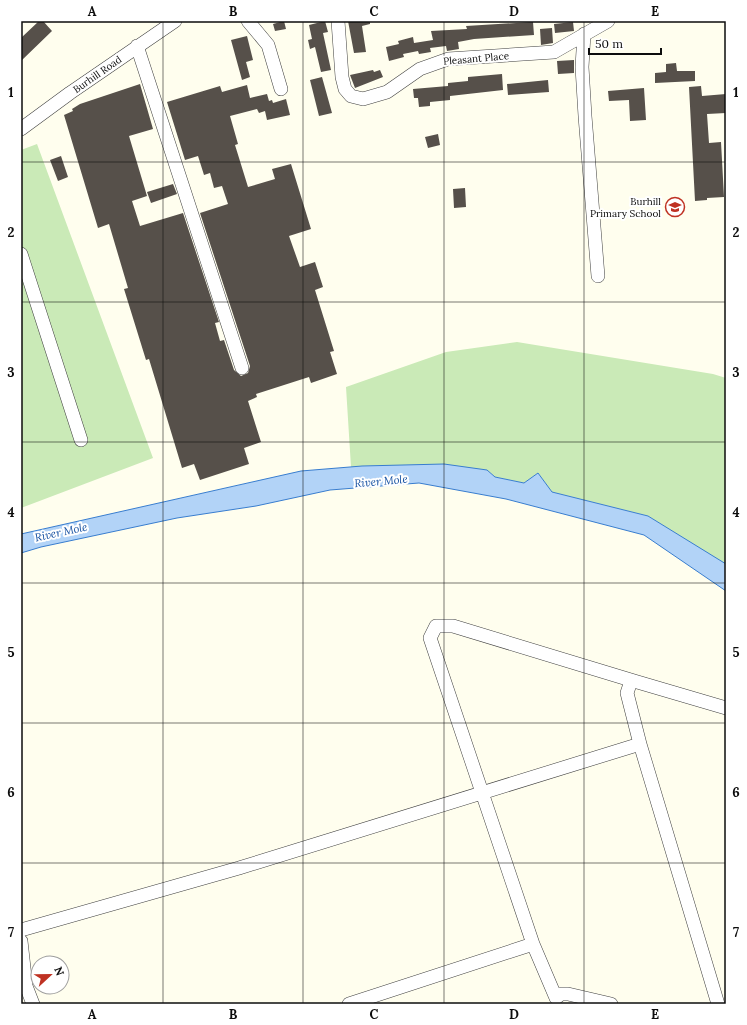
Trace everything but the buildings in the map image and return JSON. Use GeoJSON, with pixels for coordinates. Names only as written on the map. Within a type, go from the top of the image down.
{"type":"FeatureCollection","features":[{"type":"Feature","properties":{"kind":"street","name":"Burhill Road"},"geometry":{"type":"LineString","coordinates":[[21,129],[137,46],[175,21]]}},
{"type":"Feature","properties":{"kind":"street"},"geometry":{"type":"LineString","coordinates":[[248,21],[268,45],[281,89]]}},
{"type":"Feature","properties":{"kind":"street","name":"Pleasant Place"},"geometry":{"type":"LineString","coordinates":[[338,21],[342,77],[346,89],[352,96],[363,99],[387,92],[420,69],[438,61],[456,58],[547,54],[560,50],[584,34],[608,21]]}},
{"type":"Feature","properties":{"kind":"street"},"geometry":{"type":"LineString","coordinates":[[584,34],[582,56],[585,116],[598,276]]}},
{"type":"Feature","properties":{"kind":"street"},"geometry":{"type":"LineString","coordinates":[[137,46],[242,368]]}},
{"type":"Feature","properties":{"kind":"street"},"geometry":{"type":"LineString","coordinates":[[21,254],[81,440]]}},
{"type":"Feature","properties":{"kind":"street"},"geometry":{"type":"LineString","coordinates":[[611,1004],[568,994],[561,994],[555,1001],[533,944],[481,793],[430,638],[432,630],[436,626],[453,626],[726,708]]}},
{"type":"Feature","properties":{"kind":"street"},"geometry":{"type":"LineString","coordinates":[[634,681],[630,684],[627,693],[640,744],[718,1004]]}},
{"type":"Feature","properties":{"kind":"street"},"geometry":{"type":"LineString","coordinates":[[21,930],[239,868],[640,744]]}},
{"type":"Feature","properties":{"kind":"street"},"geometry":{"type":"LineString","coordinates":[[21,941],[26,986],[33,1004]]}},
{"type":"Feature","properties":{"kind":"street"},"geometry":{"type":"LineString","coordinates":[[349,1004],[533,944]]}},
{"type":"Feature","properties":{"kind":"green space"},"geometry":{"type":"Polygon","coordinates":[[[37,144],[153,458],[21,508],[21,150],[37,144]]]}},
{"type":"Feature","properties":{"kind":"green space"},"geometry":{"type":"Polygon","coordinates":[[[517,342],[713,374],[726,378],[726,565],[648,516],[552,492],[538,473],[524,483],[495,477],[487,470],[351,467],[346,387],[446,352],[517,342]]]}},
{"type":"Feature","properties":{"kind":"water","name":"River Mole"},"geometry":{"type":"Polygon","coordinates":[[[444,464],[487,470],[495,477],[524,483],[538,473],[552,492],[648,516],[726,564],[726,591],[644,535],[506,499],[419,483],[330,490],[256,506],[177,518],[41,547],[21,553],[21,534],[301,471],[362,466],[444,464]]]}},
{"type":"Feature","properties":{"kind":"place","name":"Burhill Primary School"},"geometry":{"type":"Point","coordinates":[675,207]}}]}
